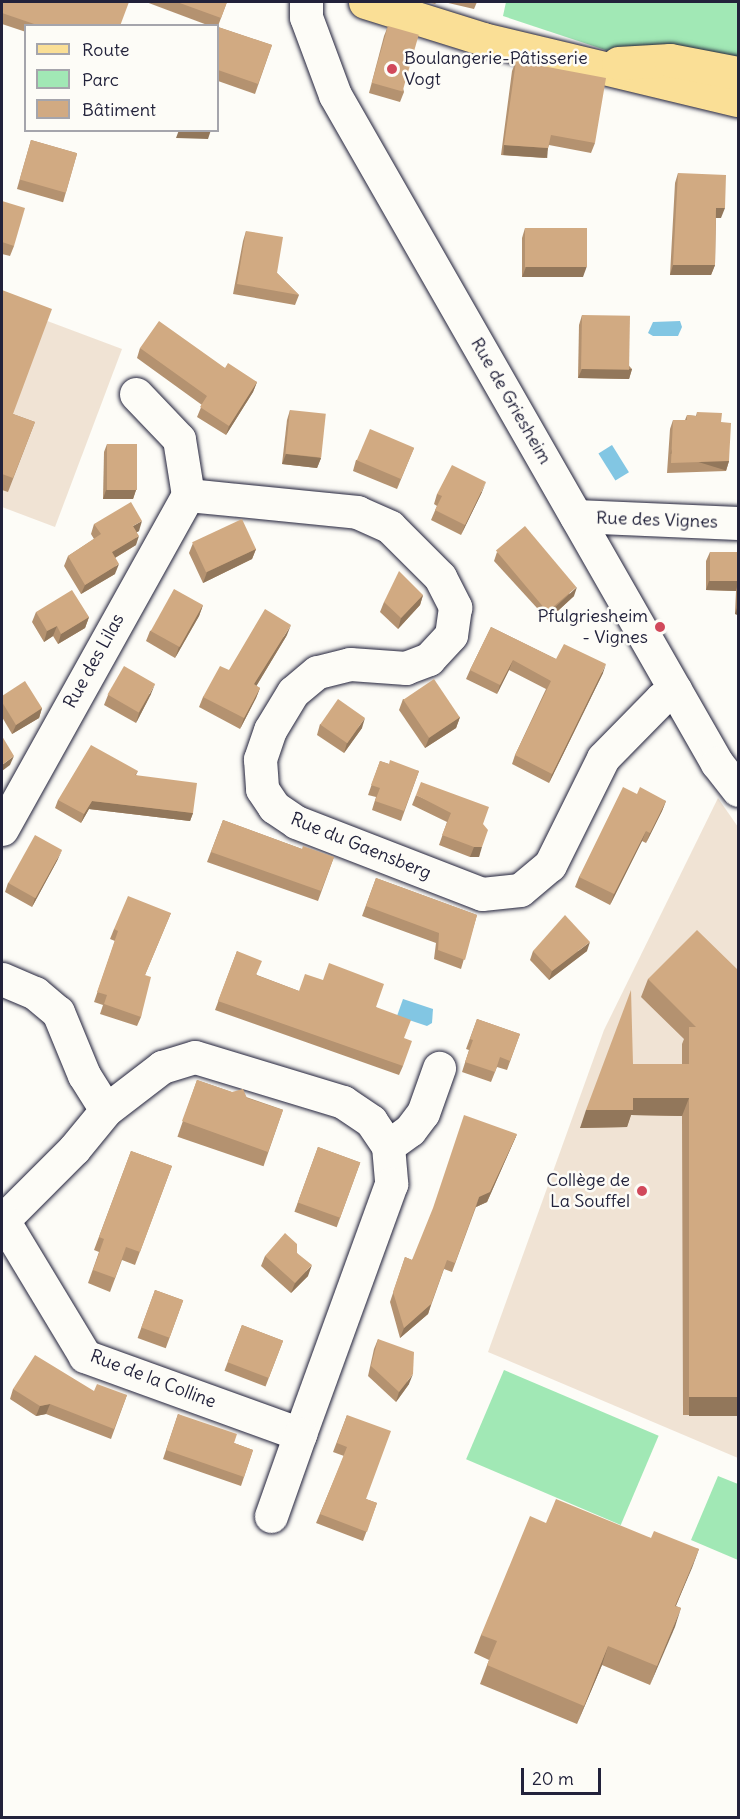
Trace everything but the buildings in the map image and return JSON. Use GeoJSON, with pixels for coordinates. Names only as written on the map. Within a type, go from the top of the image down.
{"type":"FeatureCollection","features":[{"type":"Feature","properties":{"kind":"main road"},"geometry":{"type":"LineString","coordinates":[[365,2],[483,39],[601,64],[645,80],[738,100]]}},
{"type":"Feature","properties":{"kind":"main road"},"geometry":{"type":"LineString","coordinates":[[601,64],[670,60],[738,73]]}},
{"type":"Feature","properties":{"kind":"street","name":"Rue de Griesheim"},"geometry":{"type":"LineString","coordinates":[[306,2],[306,17],[335,94],[717,763],[738,790]]}},
{"type":"Feature","properties":{"kind":"street"},"geometry":{"type":"LineString","coordinates":[[136,394],[178,439],[188,495]]}},
{"type":"Feature","properties":{"kind":"street","name":"Rue du Gaensberg"},"geometry":{"type":"LineString","coordinates":[[188,495],[357,513],[390,527],[440,577],[455,608],[451,635],[429,659],[406,668],[350,664],[317,672],[293,692],[270,730],[260,759],[262,789],[274,807],[307,826],[482,894],[520,891],[550,865],[603,758],[661,699],[675,690]]}},
{"type":"Feature","properties":{"kind":"street","name":"Rue des Lilas"},"geometry":{"type":"LineString","coordinates":[[2,829],[188,495]]}},
{"type":"Feature","properties":{"kind":"street","name":"Rue des Vignes"},"geometry":{"type":"LineString","coordinates":[[576,516],[738,523]]}},
{"type":"Feature","properties":{"kind":"street"},"geometry":{"type":"LineString","coordinates":[[2,979],[35,993],[58,1012],[84,1075],[106,1110]]}},
{"type":"Feature","properties":{"kind":"street","name":"Rue de la Colline"},"geometry":{"type":"LineString","coordinates":[[271,1515],[391,1184],[388,1146],[371,1121],[343,1102],[195,1057],[162,1067],[106,1110],[74,1149],[2,1220],[85,1356],[300,1434]]}},
{"type":"Feature","properties":{"kind":"street"},"geometry":{"type":"LineString","coordinates":[[388,1146],[410,1130],[423,1113],[439,1068]]}},
{"type":"Feature","properties":{"kind":"shaded area"},"geometry":{"type":"Polygon","coordinates":[[[2,304],[122,349],[55,527],[2,507],[2,304]]]}},
{"type":"Feature","properties":{"kind":"shaded area","name":"Collège de La Souffel"},"geometry":{"type":"Polygon","coordinates":[[[718,798],[738,827],[738,1458],[488,1352],[604,1030],[718,798]]]}},
{"type":"Feature","properties":{"kind":"green space"},"geometry":{"type":"Polygon","coordinates":[[[506,2],[738,2],[738,94],[503,16],[506,2]]]}},
{"type":"Feature","properties":{"kind":"green space"},"geometry":{"type":"Polygon","coordinates":[[[504,1370],[659,1436],[621,1525],[466,1459],[504,1370]]]}},
{"type":"Feature","properties":{"kind":"green space"},"geometry":{"type":"Polygon","coordinates":[[[718,1476],[738,1484],[738,1560],[691,1540],[718,1476]]]}},
{"type":"Feature","properties":{"kind":"water"},"geometry":{"type":"Polygon","coordinates":[[[680,321],[682,327],[678,336],[653,336],[648,333],[653,322],[680,321]]]}},
{"type":"Feature","properties":{"kind":"water"},"geometry":{"type":"Polygon","coordinates":[[[612,445],[629,472],[615,481],[598,453],[612,445]]]}},
{"type":"Feature","properties":{"kind":"water"},"geometry":{"type":"Polygon","coordinates":[[[403,999],[433,1009],[432,1023],[427,1026],[397,1016],[403,999]]]}},
{"type":"Feature","properties":{"kind":"place","name":"Boulangerie-Pâtisserie Vogt"},"geometry":{"type":"Point","coordinates":[392,69]}},
{"type":"Feature","properties":{"kind":"place","name":"Pfulgriesheim - Vignes"},"geometry":{"type":"Point","coordinates":[660,627]}},
{"type":"Feature","properties":{"kind":"place","name":"Collège de La Souffel"},"geometry":{"type":"Point","coordinates":[642,1191]}}]}
